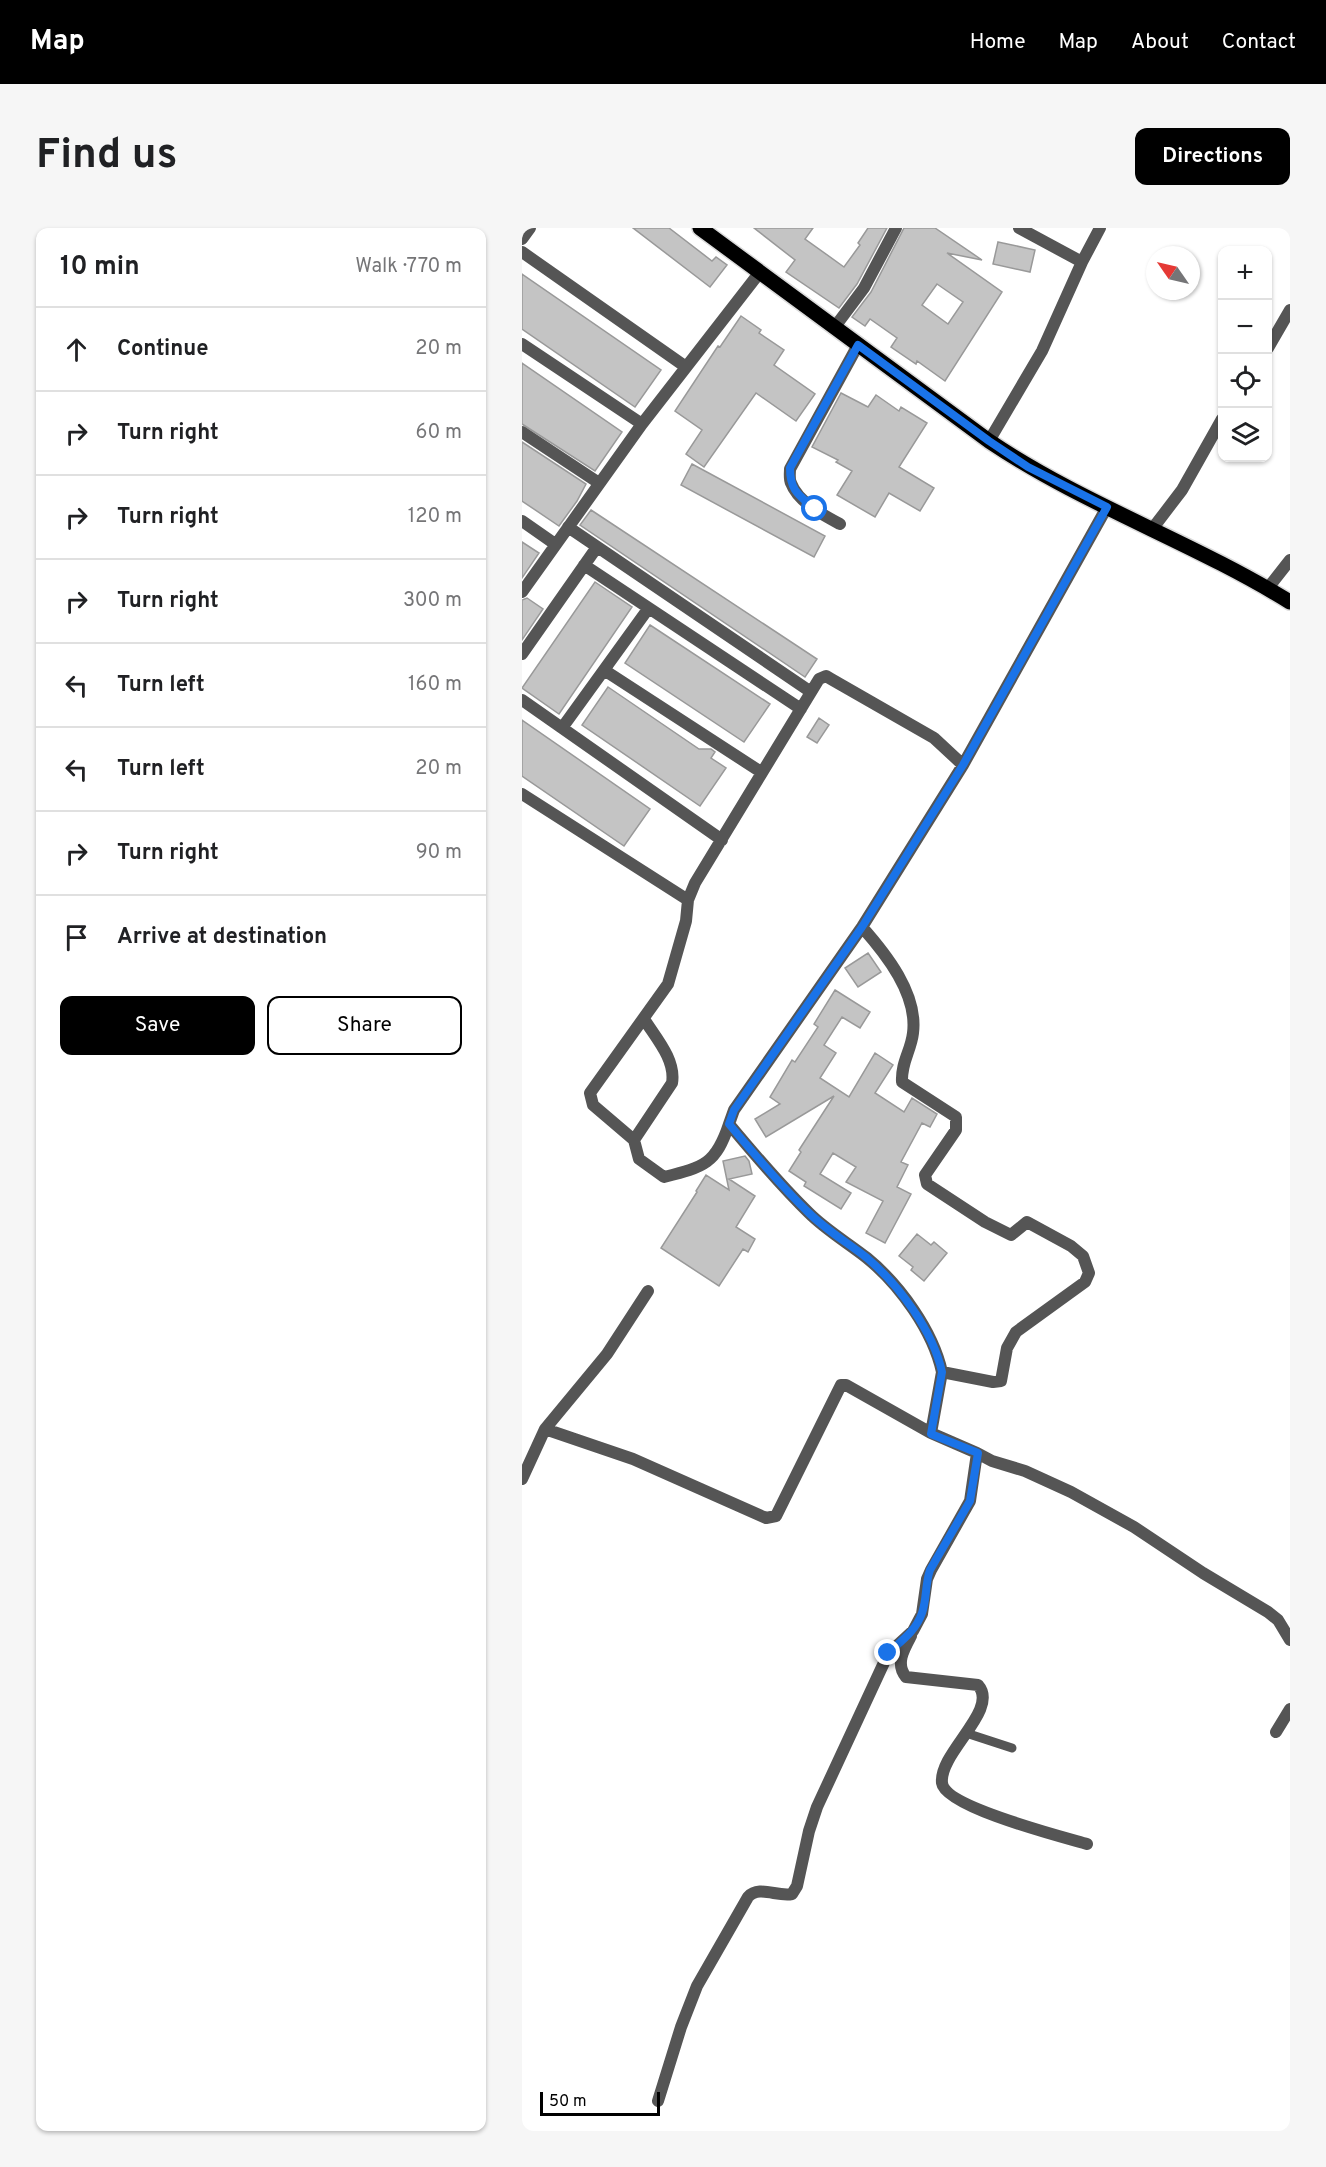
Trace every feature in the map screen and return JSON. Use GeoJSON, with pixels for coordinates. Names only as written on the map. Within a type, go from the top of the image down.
{"type":"FeatureCollection","features":[{"type":"Feature","properties":{"kind":"main road"},"geometry":{"type":"LineString","coordinates":[[700,228],[989,441],[1028,467],[1154,528],[1290,602]]}},
{"type":"Feature","properties":{"kind":"street"},"geometry":{"type":"LineString","coordinates":[[522,239],[530,228]]}},
{"type":"Feature","properties":{"kind":"street"},"geometry":{"type":"LineString","coordinates":[[834,328],[864,288],[896,228]]}},
{"type":"Feature","properties":{"kind":"street"},"geometry":{"type":"LineString","coordinates":[[1019,228],[1082,262]]}},
{"type":"Feature","properties":{"kind":"street"},"geometry":{"type":"LineString","coordinates":[[989,441],[1042,351],[1100,228]]}},
{"type":"Feature","properties":{"kind":"street"},"geometry":{"type":"LineString","coordinates":[[522,252],[686,367]]}},
{"type":"Feature","properties":{"kind":"street"},"geometry":{"type":"LineString","coordinates":[[522,592],[642,424],[760,272]]}},
{"type":"Feature","properties":{"kind":"street"},"geometry":{"type":"LineString","coordinates":[[1272,341],[1290,310]]}},
{"type":"Feature","properties":{"kind":"street"},"geometry":{"type":"LineString","coordinates":[[522,344],[642,424]]}},
{"type":"Feature","properties":{"kind":"street"},"geometry":{"type":"LineString","coordinates":[[840,524],[815,509],[798,494],[790,482],[790,468],[858,345]]}},
{"type":"Feature","properties":{"kind":"street"},"geometry":{"type":"LineString","coordinates":[[1154,528],[1182,490],[1218,426]]}},
{"type":"Feature","properties":{"kind":"street"},"geometry":{"type":"LineString","coordinates":[[522,432],[599,483]]}},
{"type":"Feature","properties":{"kind":"street"},"geometry":{"type":"LineString","coordinates":[[963,765],[934,738],[826,676],[819,679],[695,883],[688,900],[686,921],[668,984],[590,1094],[593,1105],[634,1140],[639,1159],[664,1177],[688,1172],[705,1164],[718,1152],[734,1110],[862,927],[963,765],[1107,507]]}},
{"type":"Feature","properties":{"kind":"street"},"geometry":{"type":"LineString","coordinates":[[522,521],[555,544]]}},
{"type":"Feature","properties":{"kind":"street"},"geometry":{"type":"LineString","coordinates":[[568,526],[597,548],[811,692]]}},
{"type":"Feature","properties":{"kind":"street"},"geometry":{"type":"LineString","coordinates":[[522,654],[597,548]]}},
{"type":"Feature","properties":{"kind":"street"},"geometry":{"type":"LineString","coordinates":[[1268,588],[1290,560]]}},
{"type":"Feature","properties":{"kind":"street"},"geometry":{"type":"LineString","coordinates":[[584,566],[801,709]]}},
{"type":"Feature","properties":{"kind":"street"},"geometry":{"type":"LineString","coordinates":[[562,728],[648,609]]}},
{"type":"Feature","properties":{"kind":"street"},"geometry":{"type":"LineString","coordinates":[[604,670],[761,772]]}},
{"type":"Feature","properties":{"kind":"street"},"geometry":{"type":"LineString","coordinates":[[522,700],[722,840]]}},
{"type":"Feature","properties":{"kind":"street"},"geometry":{"type":"LineString","coordinates":[[522,794],[688,900]]}},
{"type":"Feature","properties":{"kind":"street"},"geometry":{"type":"LineString","coordinates":[[862,927],[886,954],[902,982],[912,1012],[913,1033],[901,1069],[902,1082],[956,1117],[956,1130],[925,1175],[927,1184],[985,1222],[1008,1234],[1013,1235],[1027,1222],[1071,1246],[1083,1256],[1089,1273],[1085,1282],[1016,1332],[1007,1348],[1001,1380],[993,1382],[942,1372]]}},
{"type":"Feature","properties":{"kind":"street"},"geometry":{"type":"LineString","coordinates":[[634,1140],[672,1083],[674,1072],[669,1059],[644,1019]]}},
{"type":"Feature","properties":{"kind":"street"},"geometry":{"type":"LineString","coordinates":[[729,1124],[810,1215],[868,1259],[900,1290],[931,1344],[942,1372],[931,1434]]}},
{"type":"Feature","properties":{"kind":"street"},"geometry":{"type":"LineString","coordinates":[[522,1479],[545,1430],[606,1354],[648,1291]]}},
{"type":"Feature","properties":{"kind":"street"},"geometry":{"type":"LineString","coordinates":[[545,1430],[633,1459],[766,1518],[771,1518],[776,1516],[841,1385],[846,1385],[931,1434],[1071,1492],[1134,1527],[1203,1573],[1268,1612],[1278,1620],[1290,1640]]}},
{"type":"Feature","properties":{"kind":"street"},"geometry":{"type":"LineString","coordinates":[[978,1453],[970,1501],[930,1570],[922,1614],[903,1652],[901,1671],[906,1677],[978,1685],[982,1689],[984,1695],[982,1707],[944,1771],[942,1783],[946,1792],[1010,1822],[1087,1844]]}},
{"type":"Feature","properties":{"kind":"street"},"geometry":{"type":"LineString","coordinates":[[658,2101],[681,2027],[697,1986],[752,1893],[757,1891],[786,1895],[792,1894],[797,1886],[809,1831],[817,1807],[888,1653],[913,1631]]}},
{"type":"Feature","properties":{"kind":"street"},"geometry":{"type":"LineString","coordinates":[[1276,1732],[1290,1709]]}},
{"type":"Feature","properties":{"kind":"lane"},"geometry":{"type":"LineString","coordinates":[[966,1733],[1012,1748]]}},
{"type":"Feature","properties":{"kind":"building"},"geometry":{"type":"Polygon","coordinates":[[[633,228],[669,228],[712,261],[716,257],[727,265],[710,287],[633,228]]]}},
{"type":"Feature","properties":{"kind":"building"},"geometry":{"type":"Polygon","coordinates":[[[754,228],[813,228],[805,239],[844,267],[860,245],[858,243],[868,228],[887,228],[857,284],[839,308],[786,272],[795,260],[754,228]]]}},
{"type":"Feature","properties":{"kind":"building"},"geometry":{"type":"Polygon","coordinates":[[[904,228],[935,228],[982,260],[947,253],[1002,292],[945,381],[917,361],[916,364],[891,347],[897,338],[870,319],[865,326],[852,317],[871,292],[904,228]],[[937,284],[922,305],[948,324],[963,302],[937,284]]]}},
{"type":"Feature","properties":{"kind":"building"},"geometry":{"type":"Polygon","coordinates":[[[998,242],[1035,250],[1030,272],[993,264],[998,242]]]}},
{"type":"Feature","properties":{"kind":"building"},"geometry":{"type":"Polygon","coordinates":[[[522,274],[661,370],[635,407],[522,329],[522,274]]]}},
{"type":"Feature","properties":{"kind":"building"},"geometry":{"type":"Polygon","coordinates":[[[741,316],[761,330],[759,333],[784,350],[774,365],[815,394],[796,421],[756,393],[704,467],[686,454],[702,430],[675,411],[741,316]]]}},
{"type":"Feature","properties":{"kind":"building"},"geometry":{"type":"Polygon","coordinates":[[[522,363],[622,432],[595,471],[522,424],[522,363]]]}},
{"type":"Feature","properties":{"kind":"building"},"geometry":{"type":"Polygon","coordinates":[[[841,393],[868,407],[876,395],[899,411],[901,407],[927,423],[899,467],[934,488],[920,511],[889,493],[875,517],[837,495],[852,471],[836,462],[838,460],[812,447],[841,393]]]}},
{"type":"Feature","properties":{"kind":"building"},"geometry":{"type":"Polygon","coordinates":[[[522,442],[586,484],[559,526],[522,501],[522,442]]]}},
{"type":"Feature","properties":{"kind":"building"},"geometry":{"type":"Polygon","coordinates":[[[692,464],[825,536],[814,557],[681,485],[692,464]]]}},
{"type":"Feature","properties":{"kind":"building"},"geometry":{"type":"Polygon","coordinates":[[[591,510],[817,659],[805,677],[580,525],[591,510]]]}},
{"type":"Feature","properties":{"kind":"building"},"geometry":{"type":"Polygon","coordinates":[[[522,542],[539,553],[522,578],[522,542]]]}},
{"type":"Feature","properties":{"kind":"building"},"geometry":{"type":"Polygon","coordinates":[[[595,582],[632,607],[559,714],[522,688],[595,582]]]}},
{"type":"Feature","properties":{"kind":"building"},"geometry":{"type":"Polygon","coordinates":[[[527,598],[543,609],[522,640],[522,600],[527,598]]]}},
{"type":"Feature","properties":{"kind":"building"},"geometry":{"type":"Polygon","coordinates":[[[650,625],[770,704],[744,742],[625,663],[650,625]]]}},
{"type":"Feature","properties":{"kind":"building"},"geometry":{"type":"Polygon","coordinates":[[[608,687],[699,749],[711,749],[715,752],[711,758],[726,768],[700,806],[582,725],[608,687]]]}},
{"type":"Feature","properties":{"kind":"building"},"geometry":{"type":"Polygon","coordinates":[[[819,718],[829,725],[817,743],[807,737],[819,718]]]}},
{"type":"Feature","properties":{"kind":"building"},"geometry":{"type":"Polygon","coordinates":[[[522,720],[650,809],[624,846],[522,776],[522,720]]]}},
{"type":"Feature","properties":{"kind":"building"},"geometry":{"type":"Polygon","coordinates":[[[868,953],[881,972],[858,987],[845,968],[868,953]]]}},
{"type":"Feature","properties":{"kind":"building"},"geometry":{"type":"Polygon","coordinates":[[[835,990],[870,1012],[860,1028],[842,1017],[824,1045],[836,1053],[820,1078],[849,1097],[875,1053],[893,1065],[875,1093],[904,1112],[912,1098],[937,1114],[930,1127],[922,1123],[901,1162],[908,1165],[897,1187],[911,1194],[885,1243],[866,1233],[883,1201],[846,1182],[856,1167],[833,1153],[820,1174],[851,1193],[841,1209],[804,1186],[806,1182],[789,1171],[801,1152],[799,1150],[834,1096],[766,1137],[755,1119],[780,1104],[770,1097],[792,1060],[795,1062],[818,1027],[814,1024],[835,990]]]}},
{"type":"Feature","properties":{"kind":"building"},"geometry":{"type":"Polygon","coordinates":[[[745,1156],[749,1161],[752,1174],[729,1179],[755,1196],[736,1227],[755,1239],[748,1252],[743,1249],[719,1286],[661,1248],[706,1175],[729,1190],[723,1161],[745,1156]]]}},
{"type":"Feature","properties":{"kind":"building"},"geometry":{"type":"Polygon","coordinates":[[[917,1234],[931,1245],[934,1242],[947,1253],[924,1281],[911,1270],[913,1267],[899,1256],[917,1234]]]}},
{"type":"Feature","properties":{"kind":"route"},"geometry":{"type":"LineString","coordinates":[[815,509],[798,494],[790,482],[790,468],[858,345],[1028,467],[1107,507],[963,765],[862,927],[734,1110],[729,1124],[810,1215],[868,1259],[900,1290],[931,1344],[942,1372],[931,1434],[978,1453],[970,1501],[930,1570],[922,1614],[913,1631],[888,1653]]}}]}
